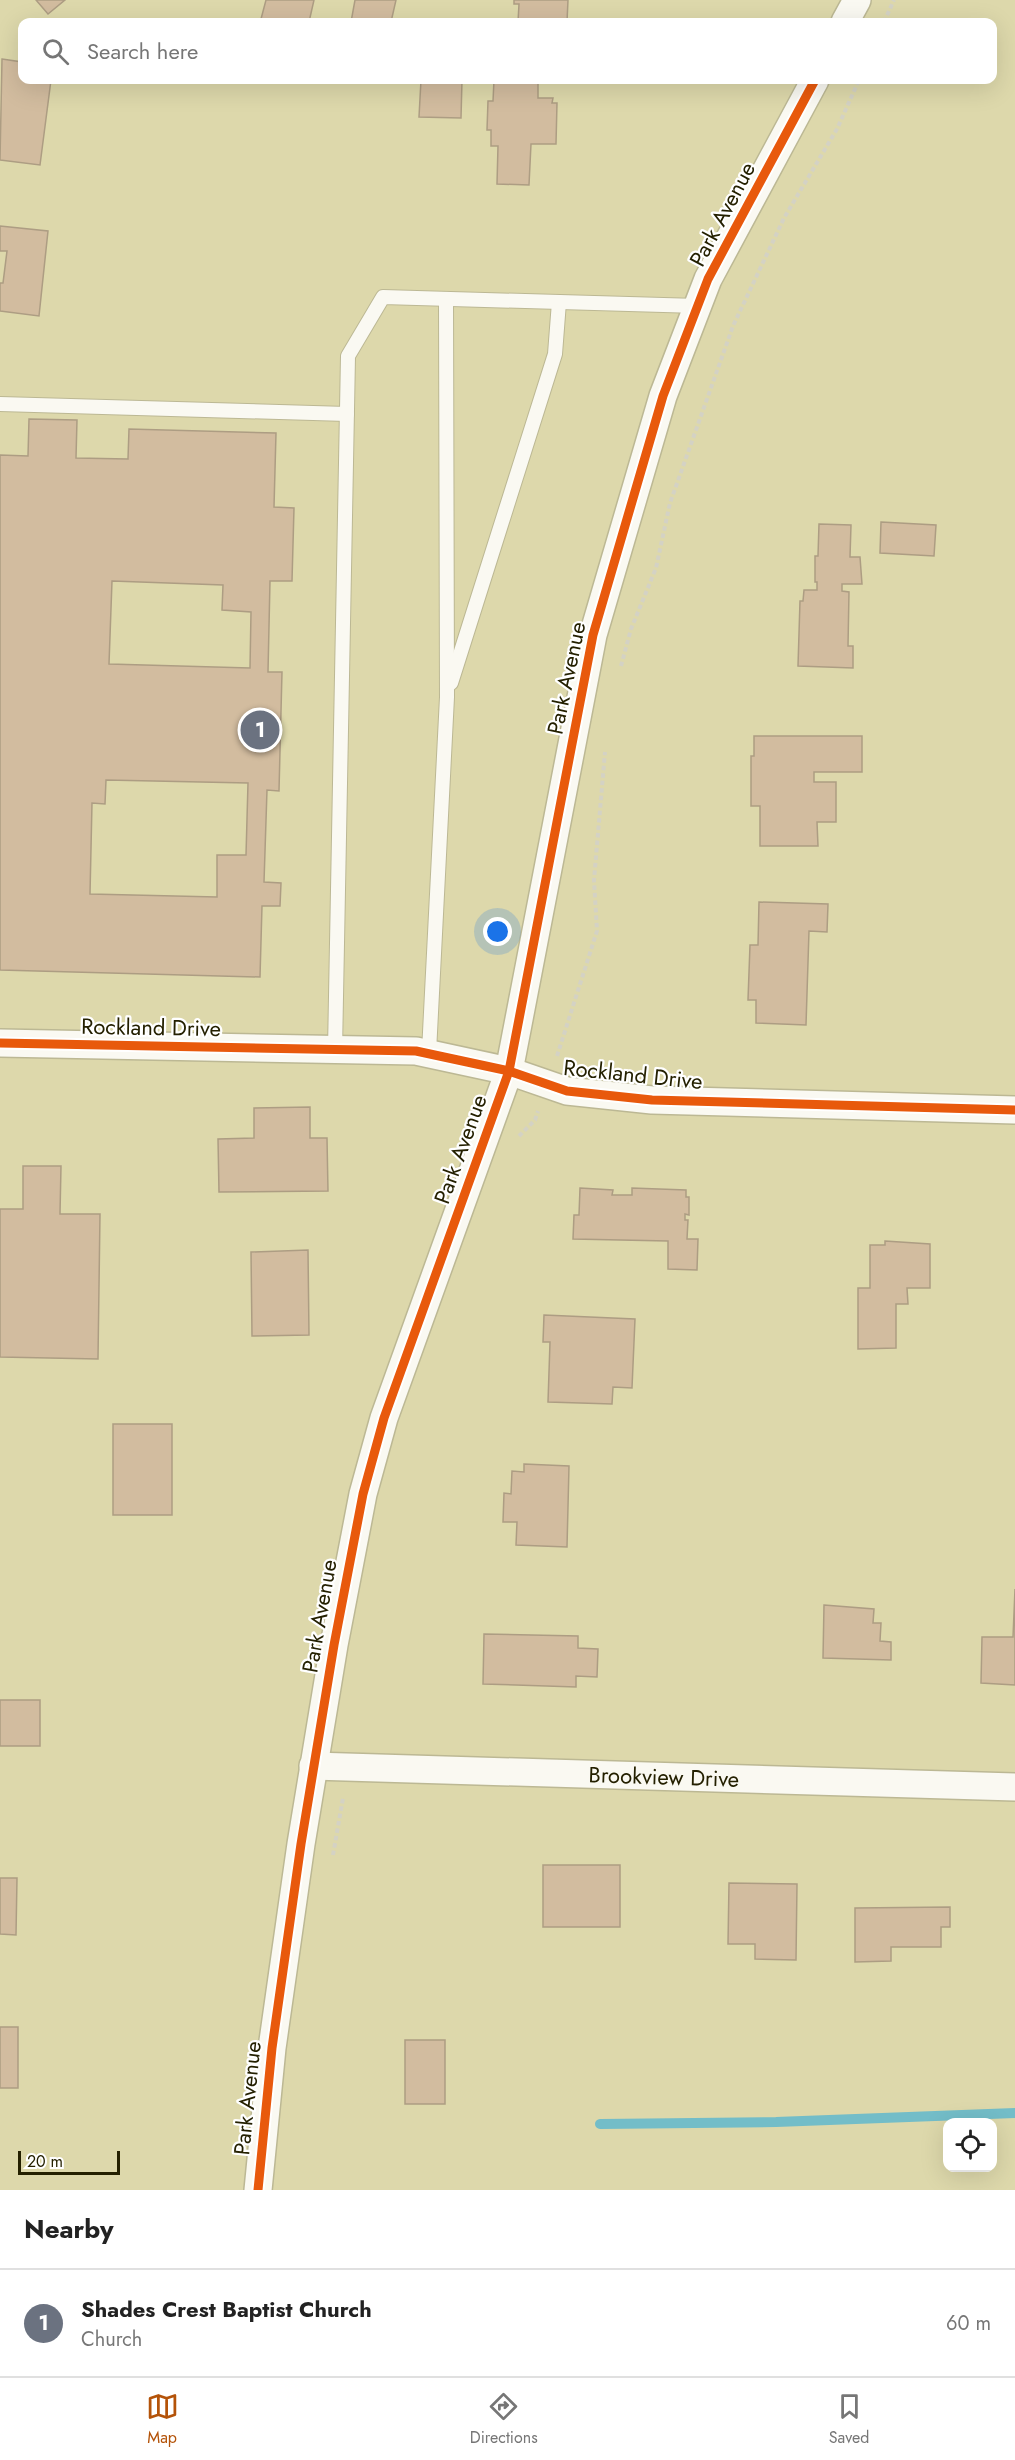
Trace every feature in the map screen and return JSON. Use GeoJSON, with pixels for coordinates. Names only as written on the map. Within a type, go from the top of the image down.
{"type":"FeatureCollection","features":[{"type":"Feature","properties":{"kind":"street"},"geometry":{"type":"LineString","coordinates":[[847,18],[857,0]]}},
{"type":"Feature","properties":{"kind":"street","name":"Park Avenue"},"geometry":{"type":"LineString","coordinates":[[258,2190],[272,2048],[313,1766],[349,1560],[363,1494],[384,1418],[509,1071],[593,636],[663,396],[708,279],[813,84]]}},
{"type":"Feature","properties":{"kind":"street","name":"Rockland Drive"},"geometry":{"type":"LineString","coordinates":[[0,1043],[429,1052],[509,1071],[567,1091],[652,1100],[1015,1110]]}},
{"type":"Feature","properties":{"kind":"street","name":"Brookview Drive"},"geometry":{"type":"LineString","coordinates":[[313,1766],[1015,1787]]}},
{"type":"Feature","properties":{"kind":"lane"},"geometry":{"type":"LineString","coordinates":[[335,1050],[348,356],[383,297],[698,306]]}},
{"type":"Feature","properties":{"kind":"lane"},"geometry":{"type":"LineString","coordinates":[[429,1052],[447,697],[446,299]]}},
{"type":"Feature","properties":{"kind":"lane"},"geometry":{"type":"LineString","coordinates":[[447,697],[555,354],[560,302]]}},
{"type":"Feature","properties":{"kind":"lane"},"geometry":{"type":"LineString","coordinates":[[0,404],[347,414]]}},
{"type":"Feature","properties":{"kind":"path"},"geometry":{"type":"LineString","coordinates":[[886,18],[894,0]]}},
{"type":"Feature","properties":{"kind":"building"},"geometry":{"type":"Polygon","coordinates":[[[36,0],[65,0],[48,14],[36,0]]]}},
{"type":"Feature","properties":{"kind":"building"},"geometry":{"type":"Polygon","coordinates":[[[266,0],[314,0],[310,18],[261,18],[266,0]]]}},
{"type":"Feature","properties":{"kind":"building"},"geometry":{"type":"Polygon","coordinates":[[[355,0],[396,0],[392,18],[352,18],[355,0]]]}},
{"type":"Feature","properties":{"kind":"building"},"geometry":{"type":"Polygon","coordinates":[[[514,0],[568,0],[567,18],[518,18],[519,4],[514,4],[514,0]]]}},
{"type":"Feature","properties":{"kind":"building"},"geometry":{"type":"Polygon","coordinates":[[[2,59],[18,61],[18,84],[50,84],[40,165],[0,160],[2,59]]]}},
{"type":"Feature","properties":{"kind":"building"},"geometry":{"type":"Polygon","coordinates":[[[421,84],[462,84],[461,118],[419,117],[421,84]]]}},
{"type":"Feature","properties":{"kind":"building"},"geometry":{"type":"Polygon","coordinates":[[[494,84],[538,84],[538,98],[553,98],[552,103],[557,103],[556,144],[531,144],[529,185],[497,184],[498,146],[491,146],[491,130],[487,130],[488,101],[493,101],[494,84]]]}},
{"type":"Feature","properties":{"kind":"building"},"geometry":{"type":"Polygon","coordinates":[[[0,226],[48,231],[39,316],[0,311],[0,283],[3,283],[7,251],[0,251],[0,226]]]}},
{"type":"Feature","properties":{"kind":"building"},"geometry":{"type":"Polygon","coordinates":[[[29,419],[77,420],[76,458],[128,459],[129,429],[276,433],[274,507],[294,508],[292,581],[270,581],[268,672],[282,672],[279,791],[267,790],[264,882],[281,883],[280,906],[262,906],[260,977],[0,970],[0,455],[28,456],[29,419]],[[112,581],[109,664],[250,668],[251,612],[222,610],[223,585],[112,581]],[[106,780],[105,804],[92,803],[90,894],[217,897],[217,855],[246,855],[248,783],[106,780]]]}},
{"type":"Feature","properties":{"kind":"building"},"geometry":{"type":"Polygon","coordinates":[[[881,522],[936,525],[934,556],[880,553],[881,522]]]}},
{"type":"Feature","properties":{"kind":"building"},"geometry":{"type":"Polygon","coordinates":[[[819,524],[851,525],[850,557],[860,557],[862,584],[842,584],[842,591],[849,592],[848,646],[853,646],[853,668],[798,666],[800,601],[803,601],[804,590],[817,590],[815,556],[818,556],[819,524]]]}},
{"type":"Feature","properties":{"kind":"building"},"geometry":{"type":"Polygon","coordinates":[[[754,736],[862,736],[862,772],[814,772],[814,782],[836,782],[836,822],[817,822],[818,846],[760,846],[760,806],[751,806],[751,756],[754,756],[754,736]]]}},
{"type":"Feature","properties":{"kind":"building"},"geometry":{"type":"Polygon","coordinates":[[[759,902],[828,904],[827,932],[809,931],[806,1025],[756,1023],[756,1000],[748,1000],[750,945],[758,945],[759,902]]]}},
{"type":"Feature","properties":{"kind":"building"},"geometry":{"type":"Polygon","coordinates":[[[310,1107],[310,1138],[327,1138],[328,1191],[219,1192],[218,1139],[254,1138],[254,1108],[310,1107]]]}},
{"type":"Feature","properties":{"kind":"building"},"geometry":{"type":"Polygon","coordinates":[[[23,1166],[61,1166],[60,1214],[100,1214],[98,1359],[0,1357],[0,1209],[23,1209],[23,1166]]]}},
{"type":"Feature","properties":{"kind":"building"},"geometry":{"type":"Polygon","coordinates":[[[580,1188],[613,1190],[612,1195],[632,1195],[632,1188],[686,1190],[686,1197],[689,1197],[689,1215],[685,1214],[685,1220],[688,1220],[687,1239],[698,1239],[697,1270],[668,1269],[668,1241],[573,1239],[574,1215],[579,1215],[580,1188]]]}},
{"type":"Feature","properties":{"kind":"building"},"geometry":{"type":"Polygon","coordinates":[[[885,1241],[930,1244],[930,1288],[907,1288],[908,1304],[896,1304],[896,1348],[858,1349],[858,1288],[870,1288],[870,1245],[885,1245],[885,1241]]]}},
{"type":"Feature","properties":{"kind":"building"},"geometry":{"type":"Polygon","coordinates":[[[308,1250],[309,1335],[252,1336],[251,1252],[308,1250]]]}},
{"type":"Feature","properties":{"kind":"building"},"geometry":{"type":"Polygon","coordinates":[[[544,1315],[635,1319],[632,1388],[613,1387],[612,1404],[548,1402],[550,1342],[543,1342],[544,1315]]]}},
{"type":"Feature","properties":{"kind":"building"},"geometry":{"type":"Polygon","coordinates":[[[113,1424],[172,1424],[172,1515],[113,1515],[113,1424]]]}},
{"type":"Feature","properties":{"kind":"building"},"geometry":{"type":"Polygon","coordinates":[[[524,1464],[569,1466],[567,1547],[516,1545],[517,1522],[503,1522],[504,1493],[511,1494],[512,1471],[524,1472],[524,1464]]]}},
{"type":"Feature","properties":{"kind":"building"},"geometry":{"type":"Polygon","coordinates":[[[1015,1589],[1015,1685],[981,1683],[982,1637],[1013,1637],[1015,1589]]]}},
{"type":"Feature","properties":{"kind":"building"},"geometry":{"type":"Polygon","coordinates":[[[824,1605],[874,1609],[873,1623],[881,1623],[880,1641],[891,1642],[891,1660],[823,1658],[824,1605]]]}},
{"type":"Feature","properties":{"kind":"building"},"geometry":{"type":"Polygon","coordinates":[[[484,1634],[578,1636],[578,1648],[598,1649],[597,1677],[576,1676],[576,1687],[483,1684],[484,1634]]]}},
{"type":"Feature","properties":{"kind":"building"},"geometry":{"type":"Polygon","coordinates":[[[0,1700],[40,1700],[40,1746],[0,1746],[0,1700]]]}},
{"type":"Feature","properties":{"kind":"building"},"geometry":{"type":"Polygon","coordinates":[[[543,1865],[620,1865],[620,1927],[543,1927],[543,1865]]]}},
{"type":"Feature","properties":{"kind":"building"},"geometry":{"type":"Polygon","coordinates":[[[0,1878],[17,1878],[16,1935],[0,1934],[0,1878]]]}},
{"type":"Feature","properties":{"kind":"building"},"geometry":{"type":"Polygon","coordinates":[[[729,1883],[797,1884],[796,1960],[755,1959],[755,1944],[728,1944],[729,1883]]]}},
{"type":"Feature","properties":{"kind":"building"},"geometry":{"type":"Polygon","coordinates":[[[950,1907],[950,1927],[941,1927],[941,1947],[891,1947],[891,1961],[855,1962],[855,1908],[950,1907]]]}},
{"type":"Feature","properties":{"kind":"building"},"geometry":{"type":"Polygon","coordinates":[[[0,2027],[18,2027],[18,2088],[0,2088],[0,2027]]]}},
{"type":"Feature","properties":{"kind":"building"},"geometry":{"type":"Polygon","coordinates":[[[405,2040],[445,2040],[445,2104],[405,2104],[405,2040]]]}},
{"type":"Feature","properties":{"kind":"waterway"},"geometry":{"type":"LineString","coordinates":[[600,2124],[776,2122],[1015,2113]]}},
{"type":"Feature","properties":{"kind":"cycle path"},"geometry":{"type":"LineString","coordinates":[[258,2190],[272,2048],[301,1844],[334,1645],[363,1494],[384,1418],[509,1071],[593,635],[663,396],[708,279],[813,84]]}},
{"type":"Feature","properties":{"kind":"cycle path"},"geometry":{"type":"LineString","coordinates":[[0,1043],[416,1051],[509,1071],[567,1091],[652,1100],[1015,1110]]}},
{"type":"Feature","properties":{"kind":"place","name":"Shades Crest Baptist Church"},"geometry":{"type":"Point","coordinates":[260,730]}}]}
